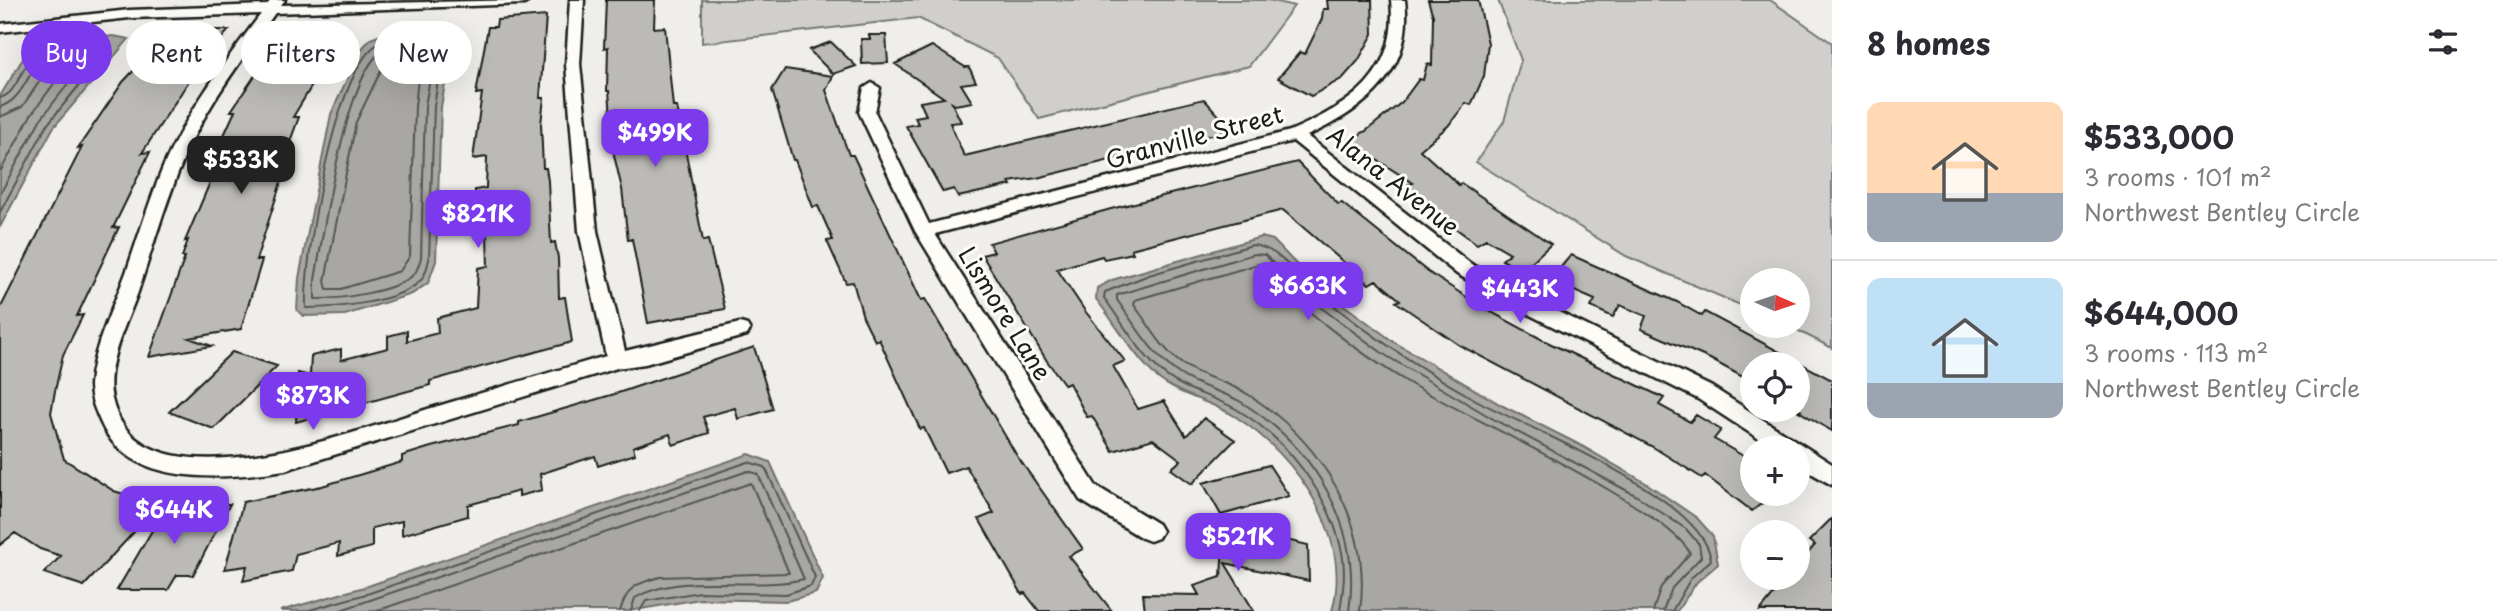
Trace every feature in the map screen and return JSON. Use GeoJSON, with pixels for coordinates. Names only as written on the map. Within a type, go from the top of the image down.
{"type":"FeatureCollection","features":[{"type":"Feature","properties":{"kind":"street"},"geometry":{"type":"LineString","coordinates":[[0,28],[94,15],[156,10],[275,5],[421,9],[524,0]]}},
{"type":"Feature","properties":{"kind":"street"},"geometry":{"type":"LineString","coordinates":[[577,0],[573,64],[588,231],[617,360]]}},
{"type":"Feature","properties":{"kind":"street","name":"Granville Street"},"geometry":{"type":"LineString","coordinates":[[924,231],[1296,135],[1318,127],[1374,86],[1391,64],[1401,36],[1402,15],[1398,0]]}},
{"type":"Feature","properties":{"kind":"street"},"geometry":{"type":"LineString","coordinates":[[275,5],[222,76],[173,164],[103,364],[101,398],[109,422],[129,447],[178,465],[230,470],[285,461],[617,360],[645,356],[740,330]]}},
{"type":"Feature","properties":{"kind":"street","name":"Lismore Lane"},"geometry":{"type":"LineString","coordinates":[[872,88],[867,112],[924,231],[1088,493],[1150,531]]}},
{"type":"Feature","properties":{"kind":"street","name":"Alana Avenue"},"geometry":{"type":"LineString","coordinates":[[1296,135],[1464,269],[1525,304],[1705,393],[1771,436]]}},
{"type":"Feature","properties":{"kind":"street"},"geometry":{"type":"LineString","coordinates":[[1810,462],[1832,476]]}},
{"type":"Feature","properties":{"kind":"shaded area"},"geometry":{"type":"Polygon","coordinates":[[[702,0],[1268,0],[1294,6],[1249,66],[1039,119],[998,58],[918,18],[702,43],[702,0]]]}},
{"type":"Feature","properties":{"kind":"shaded area"},"geometry":{"type":"Polygon","coordinates":[[[1498,0],[1770,0],[1832,43],[1832,348],[1810,337],[1810,268],[1740,268],[1740,305],[1626,256],[1476,162],[1504,121],[1521,60],[1498,0]]]}},
{"type":"Feature","properties":{"kind":"water"},"geometry":{"type":"Polygon","coordinates":[[[112,36],[126,38],[126,43],[112,59],[112,36]]]}},
{"type":"Feature","properties":{"kind":"water"},"geometry":{"type":"Polygon","coordinates":[[[374,38],[374,84],[445,84],[441,107],[436,261],[428,283],[412,294],[345,315],[304,316],[297,310],[299,278],[331,114],[345,84],[360,84],[360,51],[374,38]]]}},
{"type":"Feature","properties":{"kind":"water"},"geometry":{"type":"Polygon","coordinates":[[[21,62],[21,84],[91,84],[53,128],[0,227],[0,96],[21,62]]]}},
{"type":"Feature","properties":{"kind":"water"},"geometry":{"type":"Polygon","coordinates":[[[1261,237],[1273,240],[1314,283],[1394,342],[1503,406],[1580,445],[1646,483],[1697,518],[1713,536],[1718,564],[1697,582],[1677,611],[1332,611],[1336,583],[1334,555],[1327,527],[1299,476],[1259,433],[1236,417],[1159,379],[1134,351],[1096,299],[1097,288],[1112,280],[1261,237]]]}},
{"type":"Feature","properties":{"kind":"water"},"geometry":{"type":"Polygon","coordinates":[[[749,454],[770,462],[823,578],[816,593],[787,601],[700,599],[629,611],[280,611],[368,586],[749,454]]]}},
{"type":"Feature","properties":{"kind":"building"},"geometry":{"type":"Polygon","coordinates":[[[606,0],[655,0],[654,28],[665,27],[673,107],[677,107],[703,241],[708,240],[725,309],[648,323],[632,239],[628,240],[622,189],[614,155],[607,91],[608,47],[604,48],[606,0]]]}},
{"type":"Feature","properties":{"kind":"building"},"geometry":{"type":"Polygon","coordinates":[[[1327,0],[1372,0],[1373,34],[1358,61],[1343,78],[1311,96],[1278,78],[1300,52],[1305,54],[1322,19],[1323,9],[1328,9],[1327,0]]]}},
{"type":"Feature","properties":{"kind":"building"},"geometry":{"type":"Polygon","coordinates":[[[1428,0],[1478,0],[1488,43],[1484,76],[1471,105],[1466,103],[1448,126],[1420,150],[1459,185],[1461,183],[1551,244],[1522,271],[1502,260],[1510,253],[1486,239],[1477,244],[1400,187],[1413,183],[1347,141],[1366,131],[1402,102],[1419,79],[1423,80],[1427,64],[1432,65],[1433,16],[1428,0]]]}},
{"type":"Feature","properties":{"kind":"building"},"geometry":{"type":"Polygon","coordinates":[[[546,16],[540,98],[544,98],[541,124],[543,168],[546,168],[548,181],[551,243],[555,242],[558,258],[559,298],[565,297],[572,342],[296,422],[298,373],[310,376],[311,356],[341,349],[341,360],[388,348],[388,336],[407,331],[407,341],[438,333],[437,318],[476,308],[478,268],[488,266],[487,236],[475,238],[475,190],[486,188],[487,157],[473,159],[482,93],[476,94],[488,27],[496,27],[497,20],[546,16]]]}},
{"type":"Feature","properties":{"kind":"building"},"geometry":{"type":"Polygon","coordinates":[[[869,35],[886,35],[888,63],[862,64],[861,39],[870,39],[869,35]]]}},
{"type":"Feature","properties":{"kind":"building"},"geometry":{"type":"Polygon","coordinates":[[[831,42],[856,66],[833,74],[809,50],[831,42]]]}},
{"type":"Feature","properties":{"kind":"building"},"geometry":{"type":"Polygon","coordinates":[[[932,46],[969,67],[976,82],[961,84],[972,102],[955,105],[952,103],[961,122],[950,123],[964,156],[1204,99],[1232,130],[1037,178],[1009,182],[1011,185],[958,197],[954,189],[943,192],[906,126],[918,124],[915,117],[926,115],[920,102],[944,98],[895,64],[932,46]]]}},
{"type":"Feature","properties":{"kind":"building"},"geometry":{"type":"Polygon","coordinates":[[[785,69],[833,76],[826,90],[849,155],[853,155],[921,300],[925,299],[1017,456],[1083,549],[1069,556],[1112,611],[1039,611],[1025,593],[1022,594],[979,519],[994,513],[966,466],[946,473],[924,428],[920,429],[879,339],[875,341],[863,317],[853,282],[846,283],[827,241],[833,240],[818,206],[813,207],[793,160],[772,90],[785,69]]]}},
{"type":"Feature","properties":{"kind":"building"},"geometry":{"type":"Polygon","coordinates":[[[126,79],[126,84],[187,84],[142,153],[150,152],[113,228],[119,227],[77,316],[83,315],[63,355],[51,413],[64,459],[114,491],[159,505],[84,586],[44,573],[61,556],[40,549],[15,533],[0,545],[0,309],[82,147],[78,148],[126,79]]]}},
{"type":"Feature","properties":{"kind":"building"},"geometry":{"type":"Polygon","coordinates":[[[249,84],[313,84],[293,117],[299,117],[277,177],[283,176],[256,260],[262,260],[241,329],[189,338],[212,346],[149,357],[185,257],[182,257],[188,240],[185,241],[211,180],[206,180],[210,166],[235,111],[231,111],[249,84]]]}},
{"type":"Feature","properties":{"kind":"building"},"geometry":{"type":"Polygon","coordinates":[[[1297,162],[1338,204],[1342,203],[1428,272],[1482,307],[1543,340],[1664,398],[1659,405],[1690,422],[1696,415],[1721,430],[1714,439],[1740,454],[1740,502],[1705,475],[1702,478],[1653,447],[1459,345],[1396,302],[1400,300],[1376,280],[1369,284],[1283,210],[1131,249],[1133,253],[1104,259],[1102,256],[1057,269],[1085,311],[1125,361],[1113,366],[1138,409],[1164,401],[1186,436],[1204,418],[1235,440],[1192,484],[1171,469],[1181,460],[1153,439],[1113,451],[1092,416],[1087,417],[1069,383],[1065,385],[1047,361],[982,255],[994,252],[989,243],[1297,162]]]}},
{"type":"Feature","properties":{"kind":"building"},"geometry":{"type":"Polygon","coordinates":[[[1571,255],[1677,302],[1702,316],[1705,312],[1740,331],[1740,338],[1754,338],[1780,352],[1740,352],[1740,375],[1710,359],[1641,329],[1646,316],[1620,305],[1613,317],[1591,307],[1595,300],[1570,289],[1564,296],[1545,286],[1571,255]]]}},
{"type":"Feature","properties":{"kind":"building"},"geometry":{"type":"Polygon","coordinates":[[[754,347],[773,409],[738,419],[735,408],[703,417],[709,433],[673,445],[670,434],[633,447],[635,454],[598,466],[595,456],[540,474],[542,490],[519,496],[519,491],[468,505],[468,516],[402,535],[402,521],[372,528],[372,547],[338,556],[339,543],[296,554],[292,571],[243,581],[247,566],[225,569],[243,502],[322,486],[402,462],[402,456],[519,425],[519,422],[618,393],[754,347]]]}},
{"type":"Feature","properties":{"kind":"building"},"geometry":{"type":"Polygon","coordinates":[[[232,352],[277,366],[214,429],[169,412],[232,352]]]}},
{"type":"Feature","properties":{"kind":"building"},"geometry":{"type":"Polygon","coordinates":[[[1810,368],[1832,380],[1832,431],[1810,418],[1810,368]]]}},
{"type":"Feature","properties":{"kind":"building"},"geometry":{"type":"Polygon","coordinates":[[[1269,465],[1289,496],[1221,515],[1203,483],[1269,465]]]}},
{"type":"Feature","properties":{"kind":"building"},"geometry":{"type":"Polygon","coordinates":[[[230,504],[193,575],[177,575],[168,590],[117,590],[167,505],[230,504]]]}},
{"type":"Feature","properties":{"kind":"building"},"geometry":{"type":"Polygon","coordinates":[[[1745,506],[1758,506],[1752,511],[1745,506]]]}},
{"type":"Feature","properties":{"kind":"building"},"geometry":{"type":"Polygon","coordinates":[[[1832,518],[1832,611],[1760,611],[1777,590],[1810,590],[1810,551],[1815,545],[1810,540],[1832,518]]]}},
{"type":"Feature","properties":{"kind":"building"},"geometry":{"type":"Polygon","coordinates":[[[1224,526],[1308,545],[1309,581],[1225,563],[1254,611],[1145,611],[1143,594],[1199,595],[1194,586],[1221,577],[1224,526]]]}}]}
